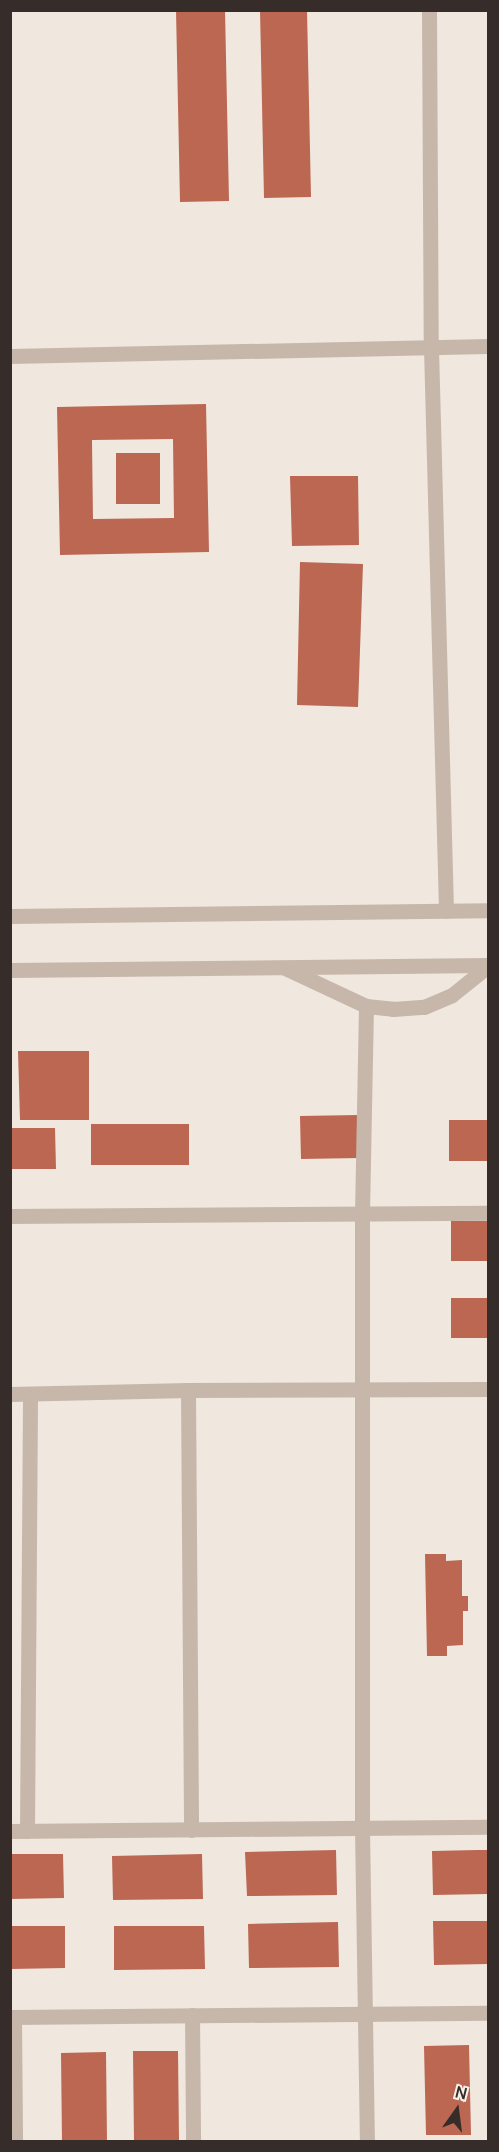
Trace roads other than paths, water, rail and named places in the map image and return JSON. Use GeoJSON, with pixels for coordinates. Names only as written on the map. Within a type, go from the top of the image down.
{"type":"FeatureCollection","features":[{"type":"Feature","properties":{"kind":"street"},"geometry":{"type":"LineString","coordinates":[[429,10],[431,348],[446,910]]}},
{"type":"Feature","properties":{"kind":"street"},"geometry":{"type":"LineString","coordinates":[[10,356],[489,346]]}},
{"type":"Feature","properties":{"kind":"street"},"geometry":{"type":"LineString","coordinates":[[10,916],[489,910]]}},
{"type":"Feature","properties":{"kind":"street"},"geometry":{"type":"LineString","coordinates":[[283,967],[366,1006],[393,1009],[424,1007],[452,995],[489,965]]}},
{"type":"Feature","properties":{"kind":"street"},"geometry":{"type":"LineString","coordinates":[[10,970],[489,965]]}},
{"type":"Feature","properties":{"kind":"street"},"geometry":{"type":"LineString","coordinates":[[366,1006],[362,1215],[362,1828],[366,2142]]}},
{"type":"Feature","properties":{"kind":"street"},"geometry":{"type":"LineString","coordinates":[[10,1216],[489,1213]]}},
{"type":"Feature","properties":{"kind":"street"},"geometry":{"type":"LineString","coordinates":[[10,1394],[188,1390],[489,1389]]}},
{"type":"Feature","properties":{"kind":"street"},"geometry":{"type":"LineString","coordinates":[[188,1390],[191,1830]]}},
{"type":"Feature","properties":{"kind":"street"},"geometry":{"type":"LineString","coordinates":[[27,1831],[30,1394]]}},
{"type":"Feature","properties":{"kind":"street"},"geometry":{"type":"LineString","coordinates":[[10,1831],[489,1827]]}},
{"type":"Feature","properties":{"kind":"street"},"geometry":{"type":"LineString","coordinates":[[15,2142],[12,2017],[489,2013]]}},
{"type":"Feature","properties":{"kind":"street"},"geometry":{"type":"LineString","coordinates":[[192,2015],[193,2142]]}}]}
